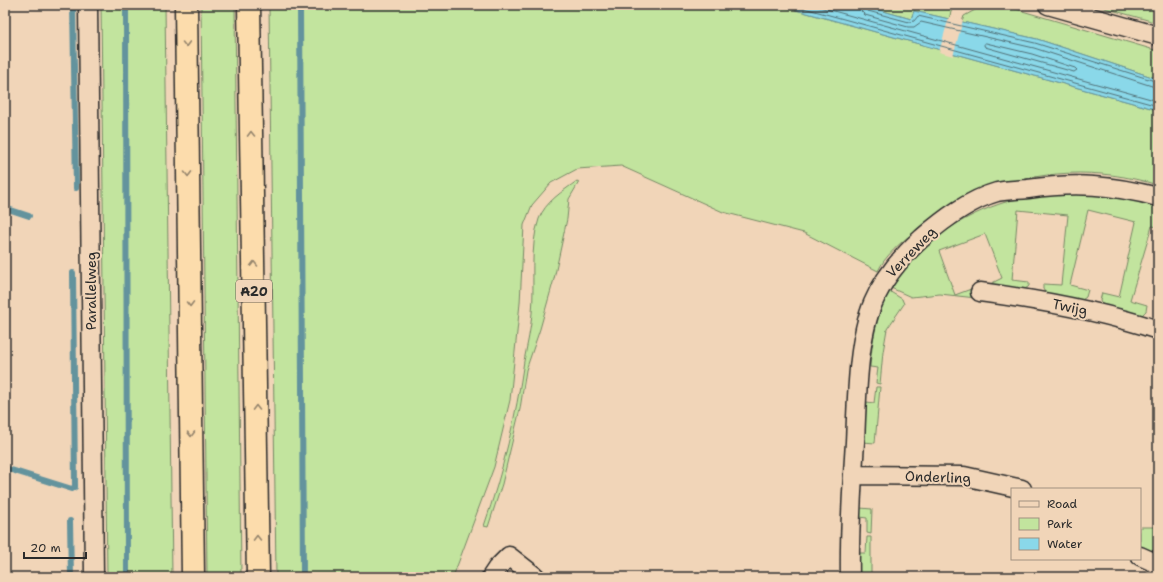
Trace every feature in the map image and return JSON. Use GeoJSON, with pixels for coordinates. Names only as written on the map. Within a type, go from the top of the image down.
{"type":"FeatureCollection","features":[{"type":"Feature","properties":{"kind":"highway"},"geometry":{"type":"LineString","coordinates":[[186,5],[193,577]]}},
{"type":"Feature","properties":{"kind":"highway","name":"A20"},"geometry":{"type":"LineString","coordinates":[[249,5],[258,577]]}},
{"type":"Feature","properties":{"kind":"street","name":"Parallelweg"},"geometry":{"type":"LineString","coordinates":[[88,5],[94,577]]}},
{"type":"Feature","properties":{"kind":"street"},"geometry":{"type":"LineString","coordinates":[[1048,5],[1158,36]]}},
{"type":"Feature","properties":{"kind":"street","name":"Verreweg"},"geometry":{"type":"LineString","coordinates":[[850,577],[857,395],[864,330],[872,304],[883,281],[911,248],[941,221],[969,204],[997,192],[1057,185],[1088,184],[1158,197]]}},
{"type":"Feature","properties":{"kind":"street","name":"Twijg"},"geometry":{"type":"LineString","coordinates":[[980,292],[1014,296],[1076,308],[1158,330]]}},
{"type":"Feature","properties":{"kind":"street","name":"Onderling"},"geometry":{"type":"LineString","coordinates":[[853,475],[964,476],[1018,488]]}},
{"type":"Feature","properties":{"kind":"street"},"geometry":{"type":"LineString","coordinates":[[491,577],[496,568],[509,556],[536,577]]}},
{"type":"Feature","properties":{"kind":"street"},"geometry":{"type":"LineString","coordinates":[[1141,556],[1158,564]]}},
{"type":"Feature","properties":{"kind":"green space"},"geometry":{"type":"Polygon","coordinates":[[[101,5],[165,5],[172,577],[107,577],[101,5]]]}},
{"type":"Feature","properties":{"kind":"green space"},"geometry":{"type":"Polygon","coordinates":[[[201,5],[235,5],[241,577],[207,577],[201,5]]]}},
{"type":"Feature","properties":{"kind":"green space"},"geometry":{"type":"Polygon","coordinates":[[[269,5],[778,5],[1158,110],[1158,185],[1113,175],[1068,173],[1024,179],[1002,185],[962,201],[928,220],[893,250],[878,271],[804,233],[723,212],[621,166],[577,169],[551,183],[532,205],[524,225],[520,303],[510,400],[494,467],[453,577],[276,577],[269,5]]]}},
{"type":"Feature","properties":{"kind":"green space"},"geometry":{"type":"Polygon","coordinates":[[[862,5],[953,5],[949,19],[914,11],[911,19],[862,5]]]}},
{"type":"Feature","properties":{"kind":"green space"},"geometry":{"type":"Polygon","coordinates":[[[984,5],[1002,5],[1158,51],[1158,79],[1037,39],[962,22],[964,16],[984,5]]]}},
{"type":"Feature","properties":{"kind":"green space"},"geometry":{"type":"Polygon","coordinates":[[[1094,5],[1158,5],[1158,23],[1094,5]]]}},
{"type":"Feature","properties":{"kind":"green space"},"geometry":{"type":"Polygon","coordinates":[[[577,181],[579,182],[569,199],[567,219],[554,279],[540,329],[526,370],[520,409],[502,484],[488,527],[484,526],[508,444],[530,331],[533,301],[533,253],[536,230],[542,213],[550,202],[577,181]]]}},
{"type":"Feature","properties":{"kind":"green space"},"geometry":{"type":"Polygon","coordinates":[[[1085,192],[1136,200],[1158,206],[1158,227],[1152,226],[1130,300],[1147,305],[1146,311],[1141,316],[1103,306],[1100,300],[1102,293],[1119,297],[1136,222],[1088,210],[1070,285],[1088,290],[1086,297],[1082,300],[1046,294],[1043,289],[1043,284],[1061,285],[1068,215],[1018,210],[1012,280],[1029,282],[1029,286],[1024,290],[988,285],[1002,278],[985,234],[939,251],[955,295],[971,289],[976,298],[940,294],[911,297],[891,288],[905,265],[920,250],[949,228],[965,219],[999,204],[1016,199],[1033,196],[1085,192]]]}},
{"type":"Feature","properties":{"kind":"green space"},"geometry":{"type":"Polygon","coordinates":[[[889,291],[902,299],[904,304],[887,329],[880,384],[876,383],[878,368],[870,367],[878,318],[889,291]]]}},
{"type":"Feature","properties":{"kind":"green space"},"geometry":{"type":"Polygon","coordinates":[[[876,387],[880,387],[875,443],[863,442],[867,402],[874,403],[876,387]]]}},
{"type":"Feature","properties":{"kind":"green space"},"geometry":{"type":"Polygon","coordinates":[[[860,508],[872,509],[871,534],[867,533],[867,518],[860,517],[860,508]]]}},
{"type":"Feature","properties":{"kind":"green space"},"geometry":{"type":"Polygon","coordinates":[[[1141,527],[1158,527],[1158,557],[1141,550],[1141,527]]]}},
{"type":"Feature","properties":{"kind":"green space"},"geometry":{"type":"Polygon","coordinates":[[[867,537],[871,537],[871,577],[859,577],[859,553],[866,553],[867,537]]]}},
{"type":"Feature","properties":{"kind":"water"},"geometry":{"type":"Polygon","coordinates":[[[778,5],[862,5],[911,19],[914,11],[1037,39],[1158,79],[1158,110],[778,5]]]}},
{"type":"Feature","properties":{"kind":"pier"},"geometry":{"type":"Polygon","coordinates":[[[949,17],[963,20],[953,56],[939,52],[949,17]]]}},
{"type":"Feature","properties":{"kind":"waterway"},"geometry":{"type":"LineString","coordinates":[[73,5],[76,188]]}},
{"type":"Feature","properties":{"kind":"waterway"},"geometry":{"type":"LineString","coordinates":[[126,5],[127,577]]}},
{"type":"Feature","properties":{"kind":"waterway"},"geometry":{"type":"LineString","coordinates":[[300,5],[303,577]]}},
{"type":"Feature","properties":{"kind":"waterway"},"geometry":{"type":"LineString","coordinates":[[5,208],[29,216]]}},
{"type":"Feature","properties":{"kind":"waterway"},"geometry":{"type":"LineString","coordinates":[[5,468],[72,489],[75,487],[73,273]]}},
{"type":"Feature","properties":{"kind":"waterway"},"geometry":{"type":"LineString","coordinates":[[70,521],[71,577]]}}]}
